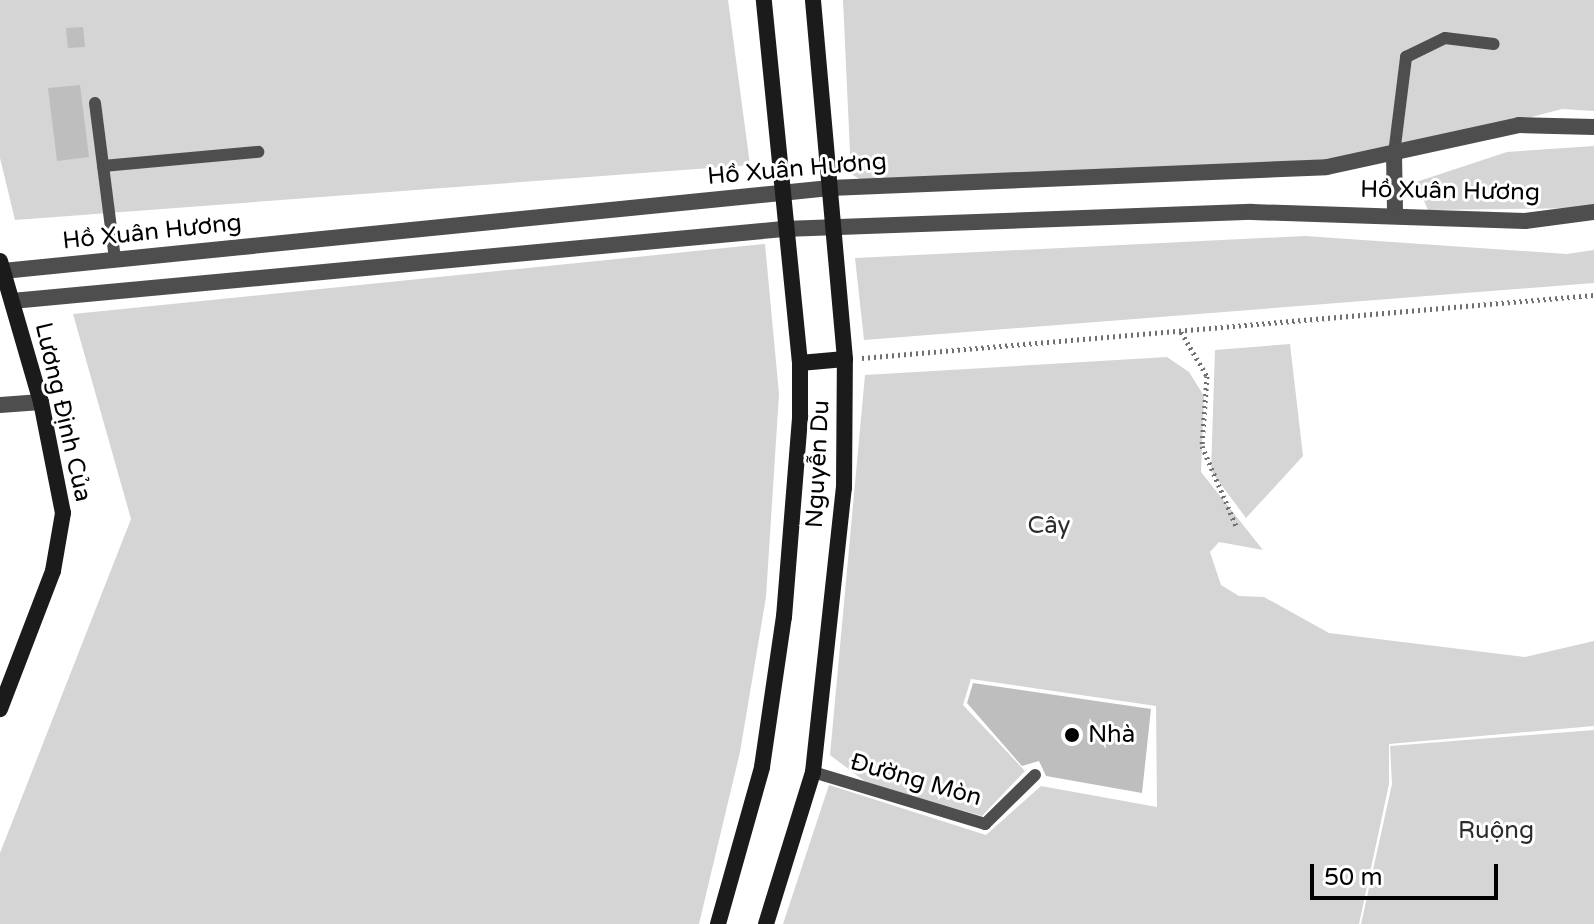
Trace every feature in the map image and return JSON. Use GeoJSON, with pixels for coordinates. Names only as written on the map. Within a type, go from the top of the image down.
{"type":"FeatureCollection","features":[{"type":"Feature","properties":{"kind":"street","name":"Nguyễn Du"},"geometry":{"type":"LineString","coordinates":[[718,924],[762,767],[784,617],[800,363],[784,229],[784,193],[764,0]]}},
{"type":"Feature","properties":{"kind":"street","name":"Nguyễn Du"},"geometry":{"type":"LineString","coordinates":[[766,924],[813,772],[844,488],[845,359],[813,0]]}},
{"type":"Feature","properties":{"kind":"street","name":"Hồ Xuân Hương"},"geometry":{"type":"LineString","coordinates":[[1,266],[115,259],[830,188],[1327,167],[1519,125],[1594,127]]}},
{"type":"Feature","properties":{"kind":"street"},"geometry":{"type":"LineString","coordinates":[[1394,154],[1395,214]]}},
{"type":"Feature","properties":{"kind":"street","name":"Hồ Xuân Hương"},"geometry":{"type":"LineString","coordinates":[[12,301],[784,229],[1252,212],[1395,214],[1525,221],[1594,212]]}},
{"type":"Feature","properties":{"kind":"street","name":"Lương Định Của"},"geometry":{"type":"LineString","coordinates":[[0,709],[53,571],[63,513],[41,402],[1,266]]}},
{"type":"Feature","properties":{"kind":"street"},"geometry":{"type":"LineString","coordinates":[[800,363],[845,359]]}},
{"type":"Feature","properties":{"kind":"street"},"geometry":{"type":"LineString","coordinates":[[0,405],[41,402]]}},
{"type":"Feature","properties":{"kind":"lane"},"geometry":{"type":"LineString","coordinates":[[1394,154],[1406,57],[1445,38],[1494,44]]}},
{"type":"Feature","properties":{"kind":"lane"},"geometry":{"type":"LineString","coordinates":[[95,103],[115,259]]}},
{"type":"Feature","properties":{"kind":"lane"},"geometry":{"type":"LineString","coordinates":[[103,166],[258,152]]}},
{"type":"Feature","properties":{"kind":"lane","name":"Đường Mòn"},"geometry":{"type":"LineString","coordinates":[[813,772],[985,824],[1035,775]]}},
{"type":"Feature","properties":{"kind":"path"},"geometry":{"type":"LineString","coordinates":[[845,359],[1594,295]]}},
{"type":"Feature","properties":{"kind":"path"},"geometry":{"type":"LineString","coordinates":[[1181,332],[1207,376],[1202,446],[1237,528]]}},
{"type":"Feature","properties":{"kind":"green space"},"geometry":{"type":"Polygon","coordinates":[[[0,0],[728,0],[750,165],[15,220],[0,158],[0,0]]]}},
{"type":"Feature","properties":{"kind":"green space"},"geometry":{"type":"Polygon","coordinates":[[[843,0],[1594,0],[1594,111],[1562,109],[1360,162],[863,181],[851,174],[843,0]]]}},
{"type":"Feature","properties":{"kind":"green space"},"geometry":{"type":"Polygon","coordinates":[[[1594,146],[1594,208],[1428,210],[1416,182],[1507,152],[1594,146]]]}},
{"type":"Feature","properties":{"kind":"green space"},"geometry":{"type":"Polygon","coordinates":[[[1305,236],[1567,254],[1594,250],[1594,283],[864,340],[855,258],[1305,236]]]}},
{"type":"Feature","properties":{"kind":"green space"},"geometry":{"type":"Polygon","coordinates":[[[765,244],[779,394],[766,597],[740,752],[699,924],[0,924],[0,853],[131,519],[73,314],[765,244]]]}},
{"type":"Feature","properties":{"kind":"green space"},"geometry":{"type":"Polygon","coordinates":[[[1290,344],[1303,456],[1246,518],[1211,471],[1215,350],[1290,344]]]}},
{"type":"Feature","properties":{"kind":"green space","name":"Cây"},"geometry":{"type":"Polygon","coordinates":[[[1167,357],[1189,372],[1204,396],[1201,472],[1263,550],[1219,542],[1210,552],[1221,585],[1239,596],[1264,597],[1329,633],[1525,657],[1594,641],[1594,726],[1389,744],[1389,784],[1359,924],[783,924],[829,785],[986,835],[1041,786],[1157,807],[1156,706],[971,679],[963,705],[1025,771],[982,816],[867,783],[830,755],[865,375],[1167,357]]]}},
{"type":"Feature","properties":{"kind":"green space","name":"Ruộng"},"geometry":{"type":"Polygon","coordinates":[[[1594,730],[1594,924],[1361,924],[1392,784],[1390,746],[1594,730]]]}},
{"type":"Feature","properties":{"kind":"building"},"geometry":{"type":"Polygon","coordinates":[[[83,27],[85,47],[68,48],[66,28],[83,27]]]}},
{"type":"Feature","properties":{"kind":"building"},"geometry":{"type":"Polygon","coordinates":[[[80,85],[89,157],[57,161],[48,88],[80,85]]]}},
{"type":"Feature","properties":{"kind":"building","name":"Nhà"},"geometry":{"type":"Polygon","coordinates":[[[973,683],[1151,709],[1142,793],[1046,776],[1039,761],[1022,766],[967,703],[973,683]]]}},
{"type":"Feature","properties":{"kind":"place","name":"Nhà"},"geometry":{"type":"Point","coordinates":[1072,735]}}]}
